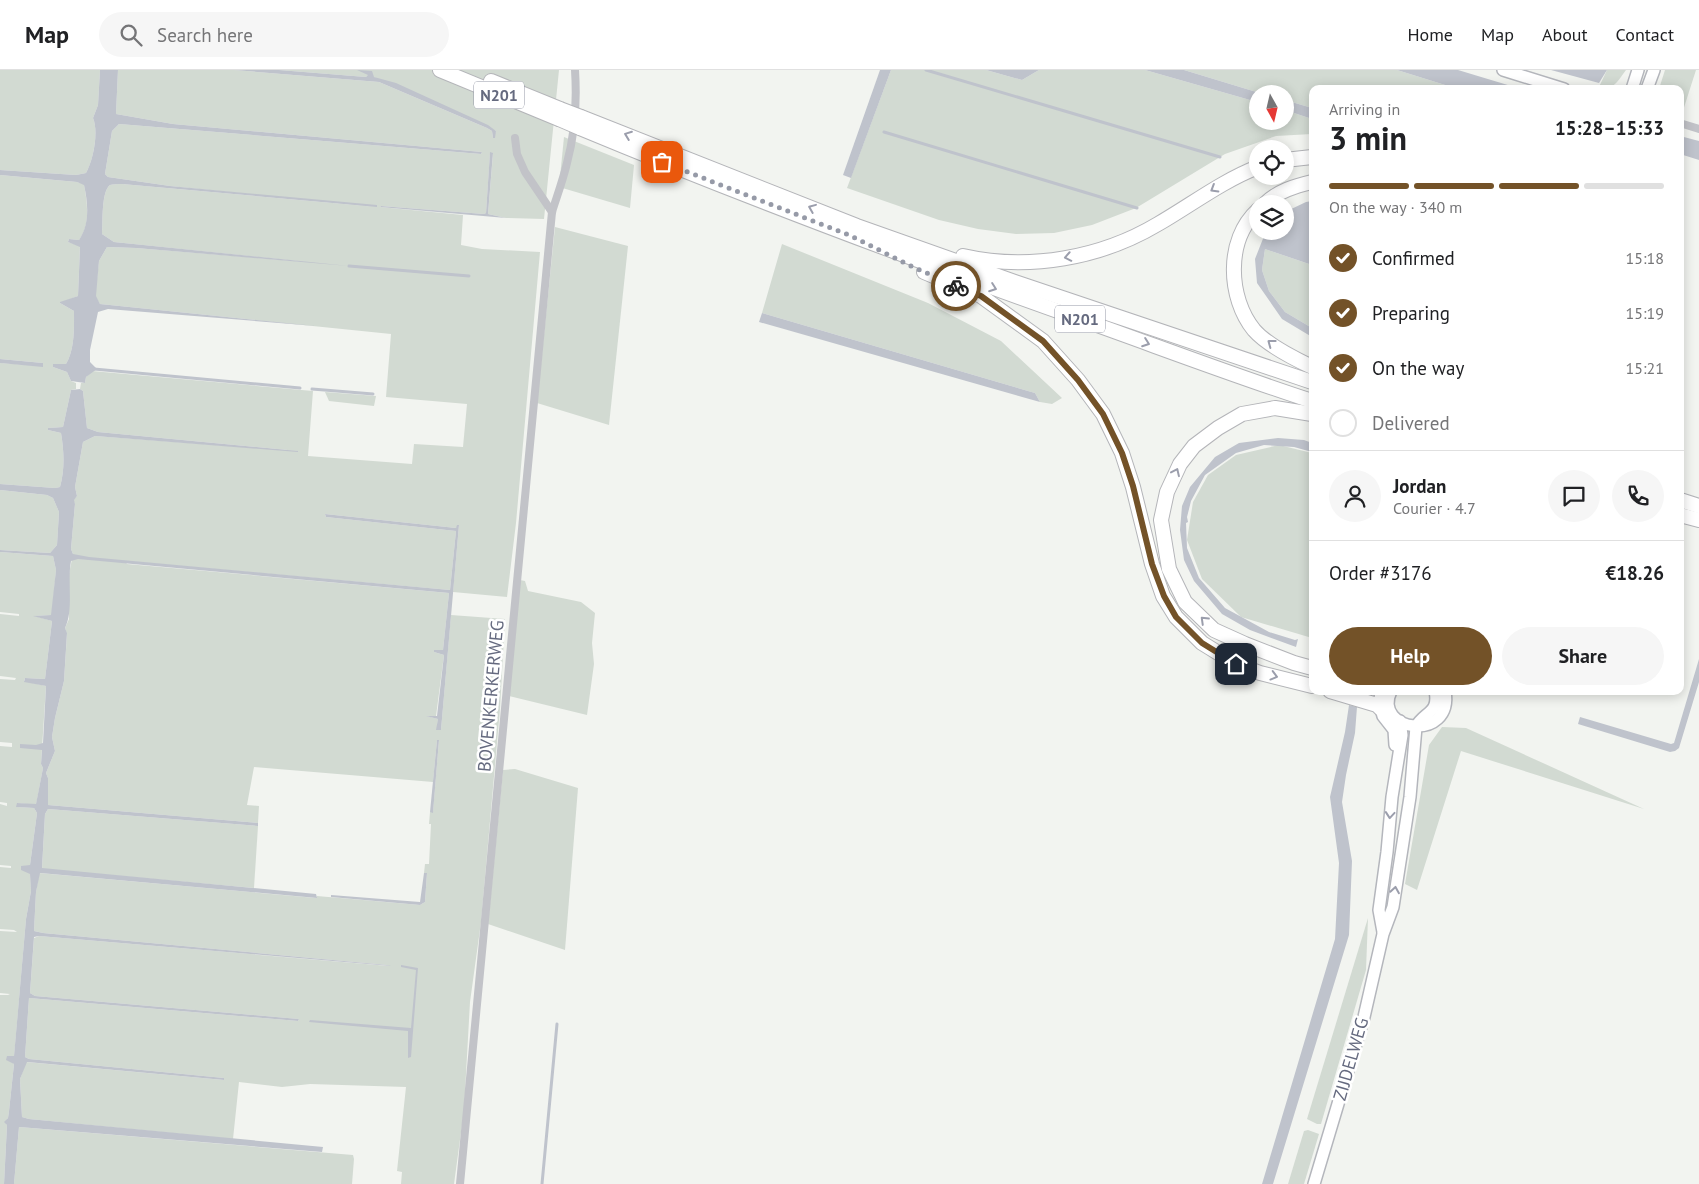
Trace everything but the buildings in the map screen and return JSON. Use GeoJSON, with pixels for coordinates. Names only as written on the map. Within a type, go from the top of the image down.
{"type":"FeatureCollection","features":[{"type":"Feature","properties":{"kind":"highway","name":"N201"},"geometry":{"type":"LineString","coordinates":[[440,70],[559,114]]}},
{"type":"Feature","properties":{"kind":"highway","name":"N201"},"geometry":{"type":"LineString","coordinates":[[464,70],[580,123],[1030,302],[1309,400]]}},
{"type":"Feature","properties":{"kind":"highway"},"geometry":{"type":"LineString","coordinates":[[1294,159],[1309,157]]}},
{"type":"Feature","properties":{"kind":"highway","name":"N201"},"geometry":{"type":"LineString","coordinates":[[853,230],[904,238],[936,249],[978,259],[1020,263],[1058,259],[1100,251],[1130,238],[1157,225],[1249,171]]}},
{"type":"Feature","properties":{"kind":"highway"},"geometry":{"type":"LineString","coordinates":[[1275,195],[1309,183]]}},
{"type":"Feature","properties":{"kind":"highway"},"geometry":{"type":"LineString","coordinates":[[1249,223],[1241,234],[1234,260],[1234,278],[1240,308],[1255,331],[1286,354],[1309,366]]}},
{"type":"Feature","properties":{"kind":"highway","name":"N201"},"geometry":{"type":"LineString","coordinates":[[853,230],[1015,282],[1309,381]]}},
{"type":"Feature","properties":{"kind":"highway","name":"N201"},"geometry":{"type":"LineString","coordinates":[[853,230],[911,266],[981,296],[1043,341],[1078,380],[1103,414],[1122,453],[1133,486],[1152,564],[1164,596],[1176,617],[1202,643],[1236,664],[1260,673],[1309,685]]}},
{"type":"Feature","properties":{"kind":"highway"},"geometry":{"type":"LineString","coordinates":[[1309,414],[1274,408],[1242,414],[1218,428],[1194,446],[1180,464],[1167,492],[1162,520],[1169,569],[1184,602],[1214,630],[1245,644],[1309,667]]}},
{"type":"Feature","properties":{"kind":"highway"},"geometry":{"type":"LineString","coordinates":[[1684,501],[1699,506]]}},
{"type":"Feature","properties":{"kind":"highway"},"geometry":{"type":"LineString","coordinates":[[1684,516],[1699,520]]}},
{"type":"Feature","properties":{"kind":"highway"},"geometry":{"type":"LineString","coordinates":[[1343,695],[1377,705],[1384,699]]}},
{"type":"Feature","properties":{"kind":"highway"},"geometry":{"type":"LineString","coordinates":[[1366,695],[1384,699]]}},
{"type":"Feature","properties":{"kind":"main road"},"geometry":{"type":"LineString","coordinates":[[1503,70],[1551,85]]}},
{"type":"Feature","properties":{"kind":"main road"},"geometry":{"type":"LineString","coordinates":[[1633,85],[1638,70]]}},
{"type":"Feature","properties":{"kind":"main road"},"geometry":{"type":"LineString","coordinates":[[1648,85],[1654,70]]}},
{"type":"Feature","properties":{"kind":"main road"},"geometry":{"type":"LineString","coordinates":[[1384,699],[1383,716],[1396,724],[1421,726],[1432,723],[1440,716],[1441,695]]}},
{"type":"Feature","properties":{"kind":"main road","name":"ZIJDELWEG"},"geometry":{"type":"LineString","coordinates":[[1383,934],[1379,910],[1394,778],[1402,735],[1396,724]]}},
{"type":"Feature","properties":{"kind":"main road","name":"ZIJDELWEG"},"geometry":{"type":"LineString","coordinates":[[1314,1184],[1364,1018],[1383,934],[1393,907],[1421,726]]}},
{"type":"Feature","properties":{"kind":"street","name":"BOVENKERKERWEG"},"geometry":{"type":"LineString","coordinates":[[460,1184],[552,212],[568,162],[576,102],[575,70]]}},
{"type":"Feature","properties":{"kind":"street"},"geometry":{"type":"LineString","coordinates":[[1684,124],[1699,128]]}},
{"type":"Feature","properties":{"kind":"street"},"geometry":{"type":"LineString","coordinates":[[515,138],[517,154],[524,172],[552,212]]}},
{"type":"Feature","properties":{"kind":"shaded area"},"geometry":{"type":"Polygon","coordinates":[[[0,70],[100,70],[98,105],[93,118],[95,124],[94,146],[86,173],[76,175],[0,170],[0,70]]]}},
{"type":"Feature","properties":{"kind":"shaded area"},"geometry":{"type":"Polygon","coordinates":[[[100,70],[118,70],[116,114],[173,124],[482,152],[481,154],[119,124],[112,131],[105,174],[108,177],[170,186],[377,205],[377,207],[122,184],[110,185],[105,194],[102,234],[114,242],[349,266],[107,247],[99,261],[96,296],[100,304],[316,326],[108,309],[98,312],[90,350],[90,362],[97,369],[86,377],[85,383],[71,381],[67,372],[53,367],[53,364],[66,364],[72,345],[74,311],[60,302],[78,296],[80,247],[68,242],[69,239],[79,240],[85,227],[87,206],[84,185],[77,182],[0,175],[0,170],[76,175],[86,173],[94,146],[95,124],[93,118],[98,105],[100,70]]]}},
{"type":"Feature","properties":{"kind":"shaded area"},"geometry":{"type":"Polygon","coordinates":[[[118,70],[234,70],[379,82],[487,128],[492,131],[493,138],[496,131],[369,75],[366,77],[279,70],[559,70],[544,219],[506,218],[488,214],[493,154],[490,153],[486,213],[484,214],[380,207],[463,215],[461,245],[482,249],[540,252],[516,523],[507,597],[453,592],[459,525],[456,528],[325,514],[326,517],[456,531],[450,590],[125,561],[127,564],[449,593],[443,650],[434,650],[434,652],[444,655],[436,716],[427,716],[438,719],[437,730],[441,730],[451,615],[505,619],[500,709],[481,922],[470,1002],[464,1110],[454,1184],[401,1184],[402,1172],[397,1171],[406,1087],[310,1084],[282,1087],[239,1082],[233,1139],[22,1117],[20,1079],[26,1062],[224,1080],[224,1078],[29,1059],[25,1057],[29,998],[298,1021],[299,1019],[35,996],[30,993],[34,938],[39,936],[389,966],[34,931],[39,873],[316,898],[317,896],[420,905],[425,902],[427,873],[424,873],[425,864],[429,864],[431,824],[429,824],[430,812],[433,812],[439,740],[437,740],[433,782],[254,767],[247,805],[259,806],[258,823],[48,805],[48,778],[46,773],[55,751],[52,737],[64,681],[67,634],[65,628],[69,619],[69,574],[73,554],[71,549],[75,504],[73,500],[77,496],[75,487],[83,442],[95,436],[298,451],[98,432],[87,428],[83,391],[80,389],[81,383],[85,383],[86,377],[92,371],[313,391],[308,456],[412,464],[414,444],[463,447],[467,404],[386,397],[391,334],[100,304],[95,296],[99,261],[107,247],[307,262],[114,242],[102,234],[105,194],[110,185],[122,184],[377,207],[170,186],[108,177],[105,174],[112,131],[119,124],[481,154],[482,152],[173,124],[116,114],[118,70]]]}},
{"type":"Feature","properties":{"kind":"shaded area"},"geometry":{"type":"Polygon","coordinates":[[[234,70],[279,70],[366,77],[368,75],[357,70],[372,71],[374,77],[396,83],[488,125],[496,131],[495,138],[493,138],[492,131],[487,128],[379,82],[234,70]]]}},
{"type":"Feature","properties":{"kind":"shaded area"},"geometry":{"type":"Polygon","coordinates":[[[880,70],[891,70],[851,178],[843,175],[880,70]]]}},
{"type":"Feature","properties":{"kind":"shaded area"},"geometry":{"type":"Polygon","coordinates":[[[891,70],[986,70],[1022,80],[1039,70],[1145,70],[1249,100],[1249,130],[1294,130],[1294,113],[1309,118],[1309,134],[1276,136],[1265,140],[1249,140],[1249,146],[1225,154],[1136,208],[1092,225],[1054,233],[1016,234],[978,229],[939,220],[847,188],[891,70]]]}},
{"type":"Feature","properties":{"kind":"shaded area"},"geometry":{"type":"Polygon","coordinates":[[[986,70],[1039,70],[1022,80],[986,70]]]}},
{"type":"Feature","properties":{"kind":"shaded area"},"geometry":{"type":"Polygon","coordinates":[[[1145,70],[1184,70],[1249,90],[1249,100],[1145,70]]]}},
{"type":"Feature","properties":{"kind":"shaded area"},"geometry":{"type":"Polygon","coordinates":[[[1184,70],[1397,70],[1445,85],[1309,85],[1309,107],[1294,103],[1294,85],[1249,85],[1249,90],[1184,70]]]}},
{"type":"Feature","properties":{"kind":"shaded area"},"geometry":{"type":"Polygon","coordinates":[[[1397,70],[1458,70],[1508,85],[1445,85],[1397,70]]]}},
{"type":"Feature","properties":{"kind":"shaded area"},"geometry":{"type":"Polygon","coordinates":[[[1551,70],[1607,70],[1599,83],[1551,70]]]}},
{"type":"Feature","properties":{"kind":"shaded area"},"geometry":{"type":"Polygon","coordinates":[[[1607,70],[1626,70],[1613,85],[1600,85],[1607,70]]]}},
{"type":"Feature","properties":{"kind":"shaded area"},"geometry":{"type":"Polygon","coordinates":[[[1665,70],[1696,70],[1684,108],[1684,85],[1660,85],[1665,70]]]}},
{"type":"Feature","properties":{"kind":"shaded area"},"geometry":{"type":"Polygon","coordinates":[[[1294,103],[1309,107],[1309,118],[1294,113],[1294,103]]]}},
{"type":"Feature","properties":{"kind":"shaded area"},"geometry":{"type":"Polygon","coordinates":[[[564,137],[634,165],[630,208],[559,187],[564,137]]]}},
{"type":"Feature","properties":{"kind":"shaded area"},"geometry":{"type":"Polygon","coordinates":[[[1684,137],[1699,141],[1699,160],[1684,155],[1684,137]]]}},
{"type":"Feature","properties":{"kind":"shaded area"},"geometry":{"type":"Polygon","coordinates":[[[490,152],[493,153],[488,214],[506,218],[380,207],[486,213],[490,152]]]}},
{"type":"Feature","properties":{"kind":"shaded area"},"geometry":{"type":"Polygon","coordinates":[[[0,175],[84,184],[87,220],[79,240],[69,239],[68,242],[80,246],[78,296],[60,303],[74,311],[72,345],[66,364],[53,364],[53,367],[67,372],[71,381],[76,383],[76,389],[71,390],[63,427],[48,428],[48,430],[61,433],[63,446],[62,480],[60,487],[55,488],[0,484],[0,363],[43,366],[43,363],[0,359],[0,175]]]}},
{"type":"Feature","properties":{"kind":"shaded area"},"geometry":{"type":"Polygon","coordinates":[[[1309,202],[1309,264],[1265,249],[1262,270],[1269,291],[1285,312],[1309,326],[1309,335],[1282,319],[1257,283],[1255,259],[1262,240],[1294,240],[1294,208],[1309,202]]]}},
{"type":"Feature","properties":{"kind":"shaded area"},"geometry":{"type":"Polygon","coordinates":[[[555,227],[628,246],[609,425],[537,403],[555,227]]]}},
{"type":"Feature","properties":{"kind":"shaded area"},"geometry":{"type":"Polygon","coordinates":[[[782,244],[928,303],[1001,341],[1062,398],[1052,404],[1040,402],[1035,393],[762,313],[782,244]]]}},
{"type":"Feature","properties":{"kind":"shaded area"},"geometry":{"type":"Polygon","coordinates":[[[1265,249],[1309,264],[1309,326],[1285,312],[1269,291],[1262,270],[1265,249]]]}},
{"type":"Feature","properties":{"kind":"shaded area"},"geometry":{"type":"Polygon","coordinates":[[[762,313],[1035,393],[1040,402],[759,322],[762,313]]]}},
{"type":"Feature","properties":{"kind":"shaded area"},"geometry":{"type":"Polygon","coordinates":[[[0,359],[43,363],[43,367],[0,363],[0,359]]]}},
{"type":"Feature","properties":{"kind":"shaded area"},"geometry":{"type":"Polygon","coordinates":[[[80,389],[83,391],[87,428],[98,432],[298,452],[95,436],[83,442],[75,487],[77,496],[74,500],[71,549],[73,554],[450,590],[456,531],[326,517],[325,514],[456,528],[459,525],[441,730],[436,730],[438,719],[426,716],[437,716],[444,655],[434,652],[434,650],[443,650],[449,593],[78,559],[71,561],[70,604],[68,621],[65,628],[67,633],[64,681],[52,737],[55,751],[46,773],[48,778],[48,805],[258,823],[258,826],[48,809],[45,814],[42,868],[316,894],[317,898],[40,873],[36,892],[34,931],[391,966],[34,937],[30,993],[35,996],[299,1019],[298,1021],[29,998],[25,1057],[29,1059],[224,1078],[224,1080],[27,1062],[20,1079],[22,1117],[323,1147],[322,1152],[19,1127],[14,1184],[4,1184],[7,1125],[4,1122],[8,1118],[14,1064],[6,1060],[7,1056],[14,1056],[26,919],[31,891],[30,874],[21,870],[21,866],[30,865],[37,813],[34,808],[16,807],[17,803],[36,804],[43,768],[41,764],[42,750],[20,748],[20,744],[36,745],[43,743],[46,686],[24,682],[25,678],[45,679],[52,621],[33,616],[51,615],[56,570],[53,556],[0,552],[0,550],[50,553],[57,545],[59,512],[53,498],[47,495],[0,490],[0,484],[60,487],[64,460],[61,433],[48,430],[48,428],[63,427],[71,390],[80,389]]]}},
{"type":"Feature","properties":{"kind":"shaded area"},"geometry":{"type":"Polygon","coordinates":[[[325,392],[376,396],[374,406],[329,401],[325,392]]]}},
{"type":"Feature","properties":{"kind":"shaded area"},"geometry":{"type":"Polygon","coordinates":[[[1278,438],[1304,440],[1309,442],[1309,451],[1294,447],[1264,445],[1236,453],[1205,475],[1191,501],[1187,517],[1187,548],[1199,578],[1225,608],[1269,632],[1295,640],[1298,639],[1296,647],[1250,630],[1222,614],[1194,581],[1184,560],[1180,530],[1182,506],[1190,487],[1215,457],[1239,443],[1278,438]]]}},
{"type":"Feature","properties":{"kind":"shaded area"},"geometry":{"type":"Polygon","coordinates":[[[1279,445],[1309,452],[1309,637],[1241,617],[1202,579],[1187,540],[1193,502],[1208,475],[1236,455],[1279,445]]]}},
{"type":"Feature","properties":{"kind":"shaded area"},"geometry":{"type":"Polygon","coordinates":[[[0,490],[47,495],[53,498],[59,512],[57,545],[50,553],[0,550],[0,490]]]}},
{"type":"Feature","properties":{"kind":"shaded area"},"geometry":{"type":"Polygon","coordinates":[[[0,552],[53,556],[56,570],[52,615],[35,616],[52,621],[45,679],[25,678],[24,681],[46,686],[41,764],[43,768],[36,805],[17,803],[17,807],[34,808],[37,813],[30,865],[31,891],[26,919],[14,1057],[7,1056],[14,1064],[8,1118],[5,1122],[7,1125],[4,1184],[0,1184],[0,995],[10,994],[0,993],[0,931],[17,932],[0,929],[0,867],[11,868],[11,866],[0,865],[0,804],[7,806],[7,803],[0,802],[0,746],[12,747],[12,743],[0,742],[0,679],[15,680],[16,678],[0,676],[0,614],[19,616],[19,614],[0,612],[0,552]]]}},
{"type":"Feature","properties":{"kind":"shaded area"},"geometry":{"type":"Polygon","coordinates":[[[520,580],[525,581],[528,591],[581,602],[595,613],[592,643],[594,664],[587,715],[509,696],[520,580]]]}},
{"type":"Feature","properties":{"kind":"shaded area"},"geometry":{"type":"Polygon","coordinates":[[[1699,659],[1699,682],[1679,748],[1675,751],[1670,752],[1578,724],[1580,717],[1671,744],[1674,743],[1699,659]]]}},
{"type":"Feature","properties":{"kind":"shaded area"},"geometry":{"type":"Polygon","coordinates":[[[1349,705],[1357,707],[1355,733],[1342,802],[1352,861],[1349,935],[1273,1184],[1262,1184],[1335,939],[1339,863],[1330,797],[1345,732],[1349,705]]]}},
{"type":"Feature","properties":{"kind":"shaded area"},"geometry":{"type":"Polygon","coordinates":[[[1442,727],[1466,728],[1644,809],[1461,751],[1417,890],[1405,884],[1429,745],[1442,727]]]}},
{"type":"Feature","properties":{"kind":"shaded area"},"geometry":{"type":"Polygon","coordinates":[[[437,740],[439,740],[433,813],[430,812],[437,740]]]}},
{"type":"Feature","properties":{"kind":"shaded area"},"geometry":{"type":"Polygon","coordinates":[[[515,769],[578,788],[565,950],[488,924],[503,770],[515,769]]]}},
{"type":"Feature","properties":{"kind":"shaded area"},"geometry":{"type":"Polygon","coordinates":[[[48,809],[258,826],[254,888],[42,869],[45,814],[48,809]]]}},
{"type":"Feature","properties":{"kind":"shaded area"},"geometry":{"type":"Polygon","coordinates":[[[424,873],[427,873],[425,902],[420,905],[331,897],[331,895],[420,902],[424,873]]]}},
{"type":"Feature","properties":{"kind":"shaded area"},"geometry":{"type":"Polygon","coordinates":[[[1368,918],[1366,970],[1321,1124],[1317,1124],[1307,1119],[1368,918]]]}},
{"type":"Feature","properties":{"kind":"shaded area"},"geometry":{"type":"Polygon","coordinates":[[[401,965],[418,968],[411,1057],[408,1058],[408,1031],[309,1022],[310,1020],[411,1028],[416,970],[401,967],[401,965]]]}},
{"type":"Feature","properties":{"kind":"shaded area"},"geometry":{"type":"Polygon","coordinates":[[[19,1127],[353,1155],[352,1184],[14,1184],[19,1127]]]}},
{"type":"Feature","properties":{"kind":"shaded area"},"geometry":{"type":"Polygon","coordinates":[[[1308,1130],[1319,1134],[1304,1184],[1288,1184],[1304,1131],[1308,1130]]]}},
{"type":"Feature","properties":{"kind":"waterway"},"geometry":{"type":"LineString","coordinates":[[926,70],[1220,157]]}},
{"type":"Feature","properties":{"kind":"waterway"},"geometry":{"type":"LineString","coordinates":[[884,132],[1137,208]]}},
{"type":"Feature","properties":{"kind":"waterway"},"geometry":{"type":"LineString","coordinates":[[349,266],[469,276]]}},
{"type":"Feature","properties":{"kind":"waterway"},"geometry":{"type":"LineString","coordinates":[[94,369],[300,388]]}},
{"type":"Feature","properties":{"kind":"waterway"},"geometry":{"type":"LineString","coordinates":[[312,389],[373,394]]}},
{"type":"Feature","properties":{"kind":"waterway"},"geometry":{"type":"LineString","coordinates":[[542,1184],[557,1024]]}},
{"type":"Feature","properties":{"kind":"way so far"},"geometry":{"type":"LineString","coordinates":[[662,162],[849,235],[956,286]]}},
{"type":"Feature","properties":{"kind":"route"},"geometry":{"type":"LineString","coordinates":[[956,286],[981,296],[1043,341],[1078,380],[1103,414],[1122,453],[1133,486],[1152,564],[1164,596],[1176,617],[1202,643],[1236,664]]}}]}
